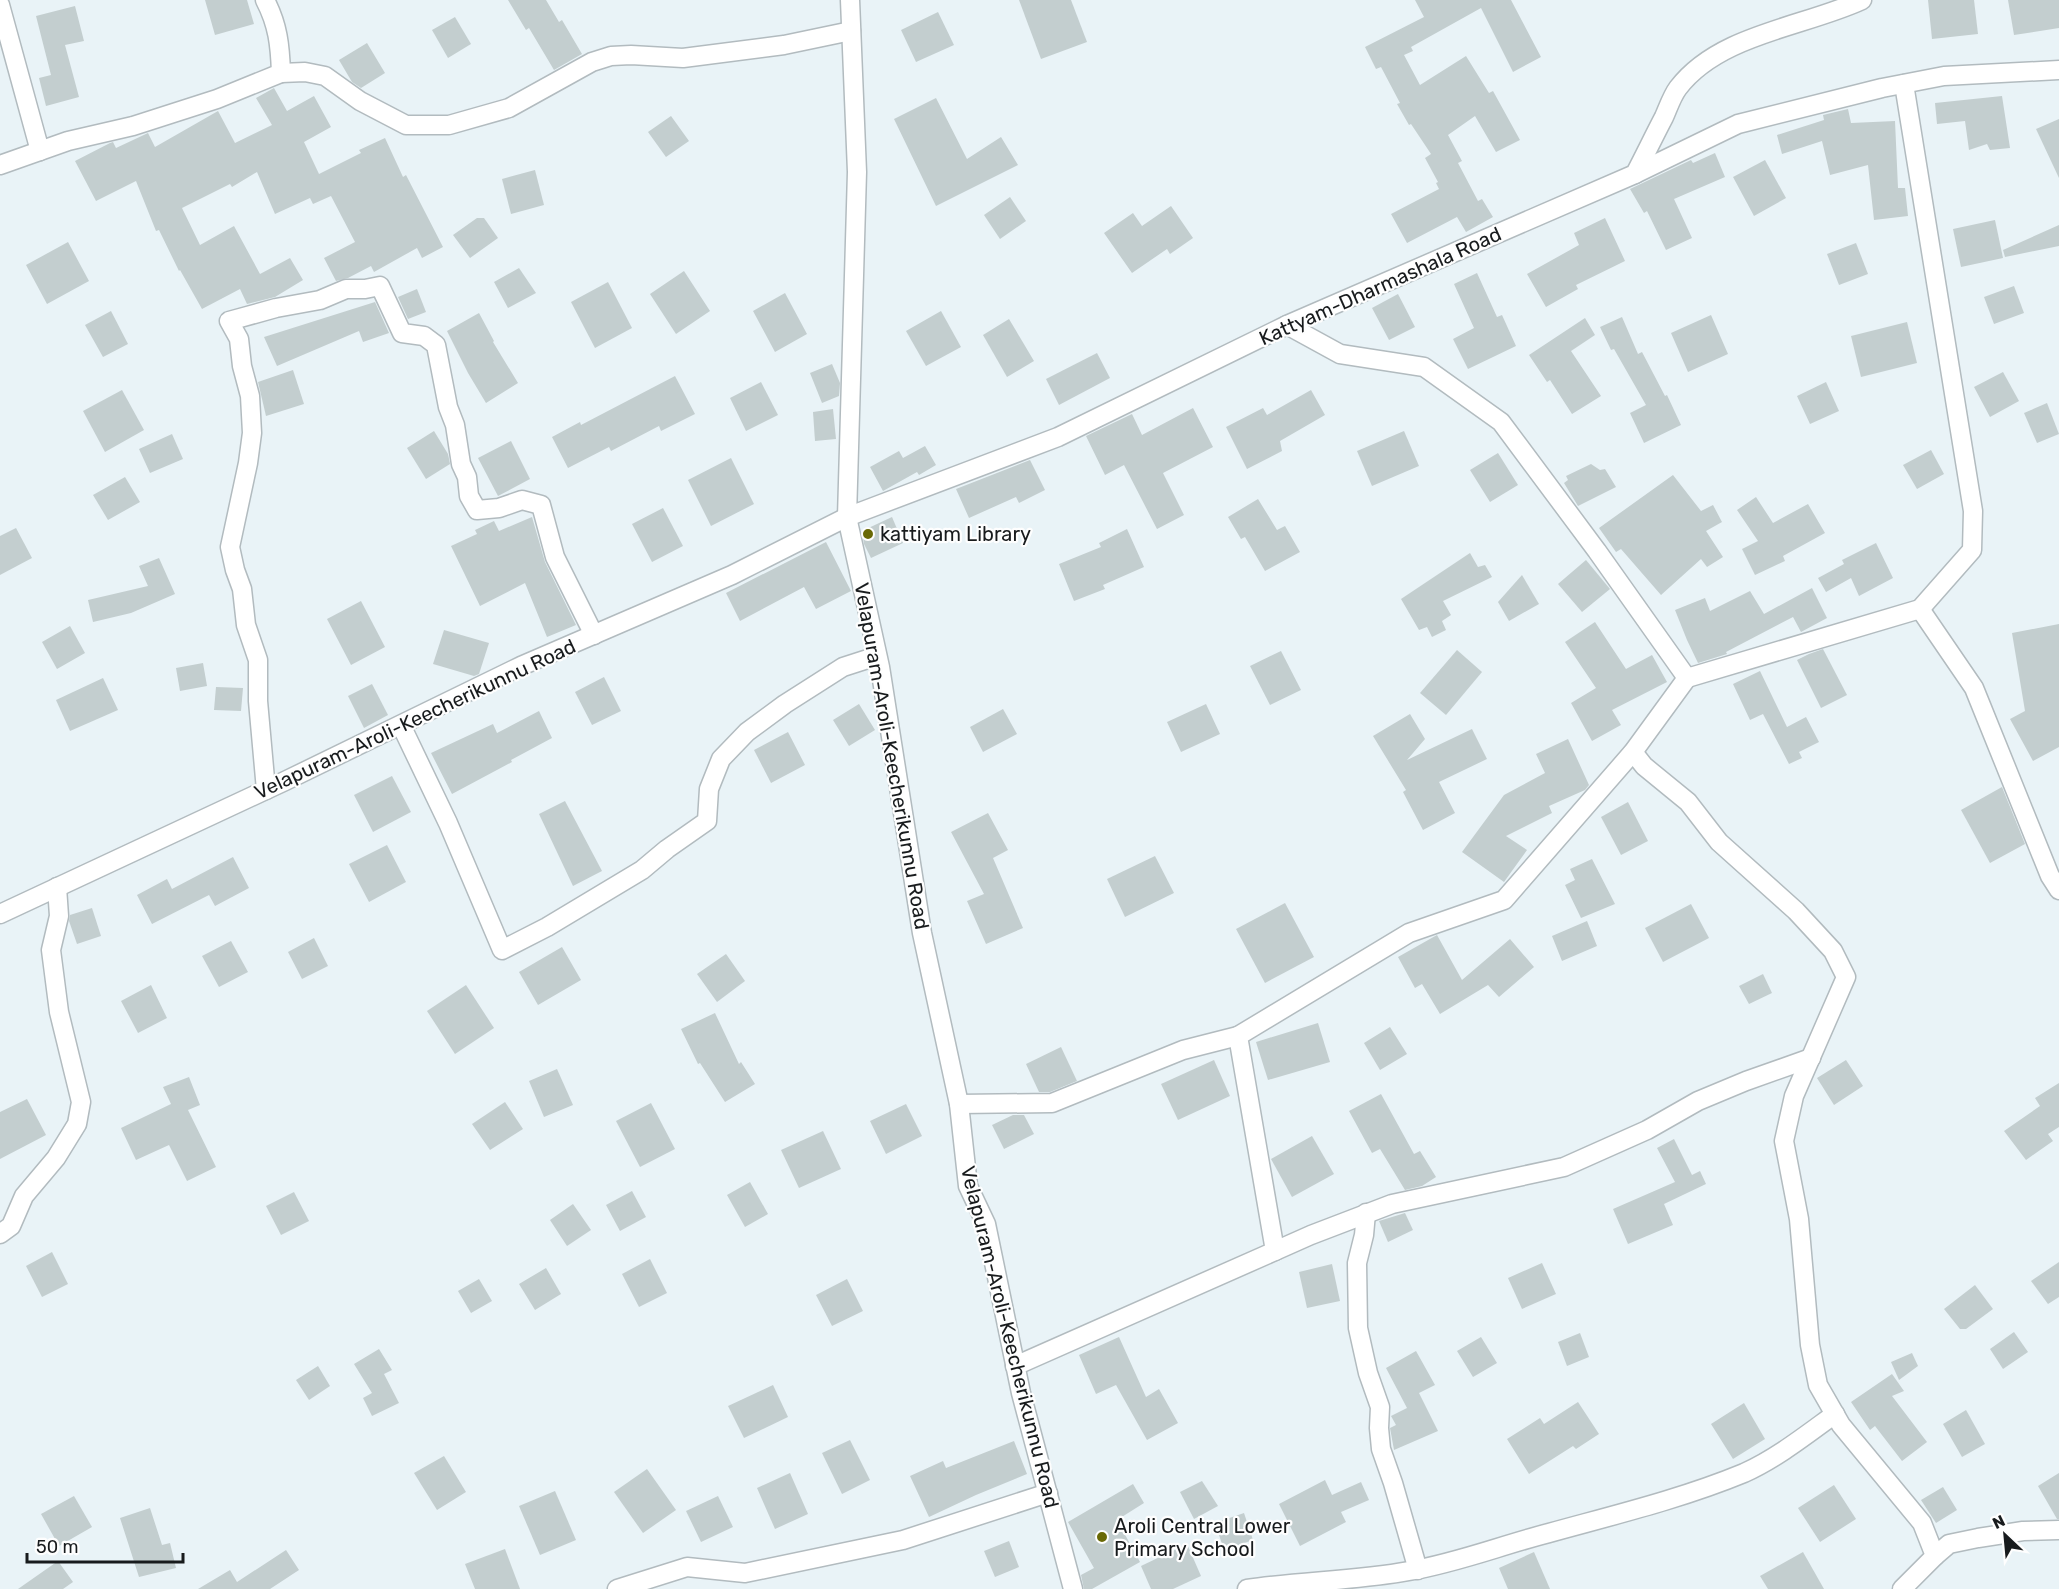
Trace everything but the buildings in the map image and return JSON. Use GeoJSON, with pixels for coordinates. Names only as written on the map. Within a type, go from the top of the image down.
{"type":"FeatureCollection","features":[{"type":"Feature","properties":{"kind":"street"},"geometry":{"type":"LineString","coordinates":[[265,0],[273,15],[280,43],[280,73]]}},
{"type":"Feature","properties":{"kind":"street"},"geometry":{"type":"LineString","coordinates":[[848,517],[857,172],[850,0]]}},
{"type":"Feature","properties":{"kind":"street"},"geometry":{"type":"LineString","coordinates":[[1635,174],[1677,89],[1698,67],[1717,54],[1772,31],[1839,11],[1862,0]]}},
{"type":"Feature","properties":{"kind":"street"},"geometry":{"type":"LineString","coordinates":[[0,5],[40,151]]}},
{"type":"Feature","properties":{"kind":"street"},"geometry":{"type":"LineString","coordinates":[[0,165],[68,141],[133,126],[217,99],[280,73],[305,72],[325,76],[360,101],[406,125],[449,125],[509,108],[592,62],[611,56],[683,58],[784,45],[851,31]]}},
{"type":"Feature","properties":{"kind":"street","name":"Kattyam-Dharmashala Road"},"geometry":{"type":"LineString","coordinates":[[848,517],[1058,437],[1287,325],[1635,174],[1738,124],[1944,76],[2059,70]]}},
{"type":"Feature","properties":{"kind":"street"},"geometry":{"type":"LineString","coordinates":[[959,1104],[1052,1103],[1184,1050],[1238,1036],[1409,933],[1504,900],[1633,752],[1687,678],[1920,609],[1972,550],[1973,511],[1904,84]]}},
{"type":"Feature","properties":{"kind":"street"},"geometry":{"type":"LineString","coordinates":[[266,790],[258,701],[258,660],[246,625],[242,589],[230,547],[248,463],[252,432],[250,396],[242,366],[239,339],[229,321],[276,308],[320,300],[346,289],[380,286],[402,333],[424,336],[436,345],[448,407],[455,425],[461,464],[467,477],[469,496],[477,510],[499,508],[522,500],[541,505],[555,557],[594,634]]}},
{"type":"Feature","properties":{"kind":"street"},"geometry":{"type":"LineString","coordinates":[[1287,325],[1340,354],[1424,367],[1500,422],[1597,551],[1687,678]]}},
{"type":"Feature","properties":{"kind":"street","name":"Velapuram-Aroli-Keecherikunnu Road"},"geometry":{"type":"LineString","coordinates":[[0,914],[266,790],[521,666],[732,575],[848,517],[878,656],[922,933],[959,1104],[968,1186],[986,1224],[1015,1366],[1073,1589]]}},
{"type":"Feature","properties":{"kind":"street"},"geometry":{"type":"LineString","coordinates":[[1920,609],[1974,688],[2050,876],[2059,890]]}},
{"type":"Feature","properties":{"kind":"street"},"geometry":{"type":"LineString","coordinates":[[401,725],[448,823],[502,950],[547,927],[642,870],[707,821],[709,789],[721,759],[747,732],[785,704],[843,667],[878,656]]}},
{"type":"Feature","properties":{"kind":"street"},"geometry":{"type":"LineString","coordinates":[[1633,752],[1644,766],[1688,802],[1719,842],[1796,911],[1833,951],[1846,977],[1794,1096],[1784,1141],[1799,1219],[1810,1345],[1818,1385],[1841,1425],[1922,1524],[1935,1556]]}},
{"type":"Feature","properties":{"kind":"street"},"geometry":{"type":"LineString","coordinates":[[0,1234],[11,1226],[24,1196],[56,1158],[77,1124],[81,1102],[59,1012],[51,951],[59,916],[57,887]]}},
{"type":"Feature","properties":{"kind":"street"},"geometry":{"type":"LineString","coordinates":[[1238,1036],[1275,1251]]}},
{"type":"Feature","properties":{"kind":"street"},"geometry":{"type":"LineString","coordinates":[[1015,1366],[1311,1235],[1366,1213],[1392,1204],[1564,1167],[1647,1130],[1698,1101],[1746,1080],[1811,1058]]}},
{"type":"Feature","properties":{"kind":"street"},"geometry":{"type":"LineString","coordinates":[[1366,1213],[1364,1235],[1357,1263],[1358,1329],[1368,1373],[1380,1407],[1381,1449],[1418,1570]]}},
{"type":"Feature","properties":{"kind":"street"},"geometry":{"type":"LineString","coordinates":[[1246,1589],[1351,1580],[1418,1570],[1649,1506],[1744,1472],[1784,1451],[1835,1413]]}},
{"type":"Feature","properties":{"kind":"street"},"geometry":{"type":"LineString","coordinates":[[617,1589],[687,1568],[745,1573],[903,1540],[1048,1493]]}},
{"type":"Feature","properties":{"kind":"street"},"geometry":{"type":"LineString","coordinates":[[1902,1589],[1949,1544],[2023,1532],[2059,1530]]}},
{"type":"Feature","properties":{"kind":"place","name":"kattiyam Library"},"geometry":{"type":"Point","coordinates":[868,534]}},
{"type":"Feature","properties":{"kind":"place","name":"Aroli Central Lower Primary School"},"geometry":{"type":"Point","coordinates":[1102,1537]}}]}
